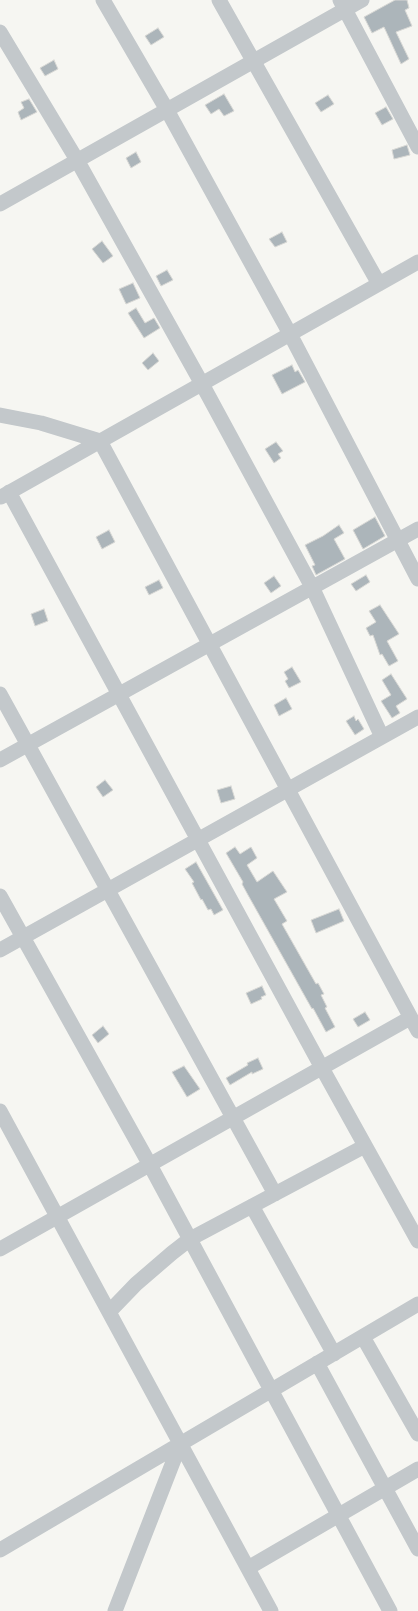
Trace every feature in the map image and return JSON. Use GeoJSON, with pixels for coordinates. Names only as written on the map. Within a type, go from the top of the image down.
{"type":"FeatureCollection","features":[{"type":"Feature","properties":{"kind":"street"},"geometry":{"type":"LineString","coordinates":[[103,0],[167,110],[290,334],[418,578]]}},
{"type":"Feature","properties":{"kind":"street"},"geometry":{"type":"LineString","coordinates":[[219,0],[379,284]]}},
{"type":"Feature","properties":{"kind":"street"},"geometry":{"type":"LineString","coordinates":[[0,204],[254,61],[343,5],[362,0]]}},
{"type":"Feature","properties":{"kind":"street"},"geometry":{"type":"LineString","coordinates":[[343,5],[418,147]]}},
{"type":"Feature","properties":{"kind":"street"},"geometry":{"type":"LineString","coordinates":[[0,32],[77,160],[202,384],[312,587],[382,737]]}},
{"type":"Feature","properties":{"kind":"street"},"geometry":{"type":"LineString","coordinates":[[418,262],[5,495],[119,694],[418,1241]]}},
{"type":"Feature","properties":{"kind":"street"},"geometry":{"type":"LineString","coordinates":[[0,415],[41,423],[100,441],[418,1031]]}},
{"type":"Feature","properties":{"kind":"street"},"geometry":{"type":"LineString","coordinates":[[0,760],[418,528]]}},
{"type":"Feature","properties":{"kind":"street"},"geometry":{"type":"LineString","coordinates":[[0,694],[275,1194]]}},
{"type":"Feature","properties":{"kind":"street"},"geometry":{"type":"LineString","coordinates":[[0,950],[418,717]]}},
{"type":"Feature","properties":{"kind":"street"},"geometry":{"type":"LineString","coordinates":[[0,896],[150,1165],[390,1611]]}},
{"type":"Feature","properties":{"kind":"street"},"geometry":{"type":"LineString","coordinates":[[0,1249],[410,1018]]}},
{"type":"Feature","properties":{"kind":"street"},"geometry":{"type":"LineString","coordinates":[[0,1111],[271,1611]]}},
{"type":"Feature","properties":{"kind":"street"},"geometry":{"type":"LineString","coordinates":[[109,1312],[136,1284],[190,1240],[365,1146]]}},
{"type":"Feature","properties":{"kind":"street"},"geometry":{"type":"LineString","coordinates":[[252,1206],[334,1354]]}},
{"type":"Feature","properties":{"kind":"street"},"geometry":{"type":"LineString","coordinates":[[0,1550],[418,1304]]}},
{"type":"Feature","properties":{"kind":"street"},"geometry":{"type":"LineString","coordinates":[[363,1337],[418,1434]]}},
{"type":"Feature","properties":{"kind":"street"},"geometry":{"type":"LineString","coordinates":[[317,1363],[418,1550]]}},
{"type":"Feature","properties":{"kind":"street"},"geometry":{"type":"LineString","coordinates":[[116,1611],[180,1444]]}},
{"type":"Feature","properties":{"kind":"street"},"geometry":{"type":"LineString","coordinates":[[248,1568],[418,1470]]}},
{"type":"Feature","properties":{"kind":"building"},"geometry":{"type":"Polygon","coordinates":[[[395,0],[407,0],[409,8],[405,10],[412,26],[396,32],[409,59],[401,64],[384,27],[372,33],[364,17],[395,0]]]}},
{"type":"Feature","properties":{"kind":"building"},"geometry":{"type":"Polygon","coordinates":[[[158,28],[164,37],[151,45],[145,36],[158,28]]]}},
{"type":"Feature","properties":{"kind":"building"},"geometry":{"type":"Polygon","coordinates":[[[54,60],[58,69],[45,76],[40,68],[54,60]]]}},
{"type":"Feature","properties":{"kind":"building"},"geometry":{"type":"Polygon","coordinates":[[[224,94],[234,111],[224,116],[219,109],[211,114],[205,105],[224,94]]]}},
{"type":"Feature","properties":{"kind":"building"},"geometry":{"type":"Polygon","coordinates":[[[328,95],[334,104],[321,112],[315,103],[328,95]]]}},
{"type":"Feature","properties":{"kind":"building"},"geometry":{"type":"Polygon","coordinates":[[[29,99],[37,112],[21,120],[18,112],[24,108],[21,102],[29,99]]]}},
{"type":"Feature","properties":{"kind":"building"},"geometry":{"type":"Polygon","coordinates":[[[386,107],[393,119],[382,125],[375,113],[386,107]]]}},
{"type":"Feature","properties":{"kind":"building"},"geometry":{"type":"Polygon","coordinates":[[[407,145],[410,155],[394,159],[392,150],[407,145]]]}},
{"type":"Feature","properties":{"kind":"building"},"geometry":{"type":"Polygon","coordinates":[[[136,152],[141,162],[131,168],[126,158],[136,152]]]}},
{"type":"Feature","properties":{"kind":"building"},"geometry":{"type":"Polygon","coordinates":[[[282,232],[287,242],[275,247],[269,239],[282,232]]]}},
{"type":"Feature","properties":{"kind":"building"},"geometry":{"type":"Polygon","coordinates":[[[102,241],[113,256],[103,263],[92,249],[102,241]]]}},
{"type":"Feature","properties":{"kind":"building"},"geometry":{"type":"Polygon","coordinates":[[[167,270],[173,280],[161,286],[156,276],[167,270]]]}},
{"type":"Feature","properties":{"kind":"building"},"geometry":{"type":"Polygon","coordinates":[[[133,283],[140,298],[126,304],[119,289],[133,283]]]}},
{"type":"Feature","properties":{"kind":"building"},"geometry":{"type":"Polygon","coordinates":[[[136,308],[145,323],[154,318],[160,328],[144,338],[128,313],[136,308]]]}},
{"type":"Feature","properties":{"kind":"building"},"geometry":{"type":"Polygon","coordinates":[[[153,353],[159,361],[148,370],[142,363],[153,353]]]}},
{"type":"Feature","properties":{"kind":"building"},"geometry":{"type":"Polygon","coordinates":[[[292,365],[295,372],[298,370],[305,382],[282,394],[272,375],[292,365]]]}},
{"type":"Feature","properties":{"kind":"building"},"geometry":{"type":"Polygon","coordinates":[[[276,442],[283,451],[278,454],[281,458],[274,463],[265,449],[276,442]]]}},
{"type":"Feature","properties":{"kind":"building"},"geometry":{"type":"Polygon","coordinates":[[[375,517],[385,536],[363,549],[353,530],[375,517]]]}},
{"type":"Feature","properties":{"kind":"building"},"geometry":{"type":"Polygon","coordinates":[[[339,525],[344,533],[334,539],[345,559],[316,575],[312,566],[315,565],[305,545],[339,525]]]}},
{"type":"Feature","properties":{"kind":"building"},"geometry":{"type":"Polygon","coordinates":[[[109,530],[115,542],[102,549],[96,537],[109,530]]]}},
{"type":"Feature","properties":{"kind":"building"},"geometry":{"type":"Polygon","coordinates":[[[366,575],[370,582],[356,591],[351,584],[366,575]]]}},
{"type":"Feature","properties":{"kind":"building"},"geometry":{"type":"Polygon","coordinates":[[[274,576],[281,586],[271,593],[264,583],[274,576]]]}},
{"type":"Feature","properties":{"kind":"building"},"geometry":{"type":"Polygon","coordinates":[[[159,580],[163,588],[149,595],[145,587],[159,580]]]}},
{"type":"Feature","properties":{"kind":"building"},"geometry":{"type":"Polygon","coordinates":[[[380,605],[399,634],[387,641],[398,661],[389,666],[382,654],[380,655],[373,635],[370,636],[366,628],[376,622],[369,611],[380,605]]]}},
{"type":"Feature","properties":{"kind":"building"},"geometry":{"type":"Polygon","coordinates":[[[44,609],[48,621],[35,626],[31,614],[44,609]]]}},
{"type":"Feature","properties":{"kind":"building"},"geometry":{"type":"Polygon","coordinates":[[[292,667],[301,682],[289,688],[285,681],[288,679],[284,672],[292,667]]]}},
{"type":"Feature","properties":{"kind":"building"},"geometry":{"type":"Polygon","coordinates":[[[391,674],[407,699],[396,706],[400,713],[392,718],[381,701],[391,695],[382,680],[391,674]]]}},
{"type":"Feature","properties":{"kind":"building"},"geometry":{"type":"Polygon","coordinates":[[[286,698],[292,709],[279,716],[274,705],[286,698]]]}},
{"type":"Feature","properties":{"kind":"building"},"geometry":{"type":"Polygon","coordinates":[[[354,716],[364,729],[355,735],[346,721],[354,716]]]}},
{"type":"Feature","properties":{"kind":"building"},"geometry":{"type":"Polygon","coordinates":[[[105,780],[113,790],[103,797],[96,787],[105,780]]]}},
{"type":"Feature","properties":{"kind":"building"},"geometry":{"type":"Polygon","coordinates":[[[231,786],[235,799],[221,803],[217,790],[231,786]]]}},
{"type":"Feature","properties":{"kind":"building"},"geometry":{"type":"Polygon","coordinates":[[[235,847],[240,854],[251,847],[257,858],[247,865],[257,882],[273,871],[287,892],[274,899],[287,921],[282,924],[316,984],[318,983],[324,994],[321,995],[327,1007],[325,1008],[335,1027],[326,1032],[226,853],[235,847]]]}},
{"type":"Feature","properties":{"kind":"building"},"geometry":{"type":"Polygon","coordinates":[[[196,862],[223,910],[214,915],[211,909],[208,910],[201,900],[192,883],[194,882],[185,869],[196,862]]]}},
{"type":"Feature","properties":{"kind":"building"},"geometry":{"type":"Polygon","coordinates":[[[339,909],[344,921],[316,933],[311,920],[339,909]]]}},
{"type":"Feature","properties":{"kind":"building"},"geometry":{"type":"Polygon","coordinates":[[[262,986],[266,995],[251,1004],[246,993],[262,986]]]}},
{"type":"Feature","properties":{"kind":"building"},"geometry":{"type":"Polygon","coordinates":[[[365,1012],[370,1020],[358,1027],[353,1019],[365,1012]]]}},
{"type":"Feature","properties":{"kind":"building"},"geometry":{"type":"Polygon","coordinates":[[[103,1026],[109,1034],[98,1043],[92,1035],[103,1026]]]}},
{"type":"Feature","properties":{"kind":"building"},"geometry":{"type":"Polygon","coordinates":[[[258,1058],[263,1069],[252,1074],[252,1072],[230,1085],[226,1078],[248,1065],[247,1063],[258,1058]]]}},
{"type":"Feature","properties":{"kind":"building"},"geometry":{"type":"Polygon","coordinates":[[[184,1066],[200,1089],[187,1097],[172,1072],[184,1066]]]}}]}
